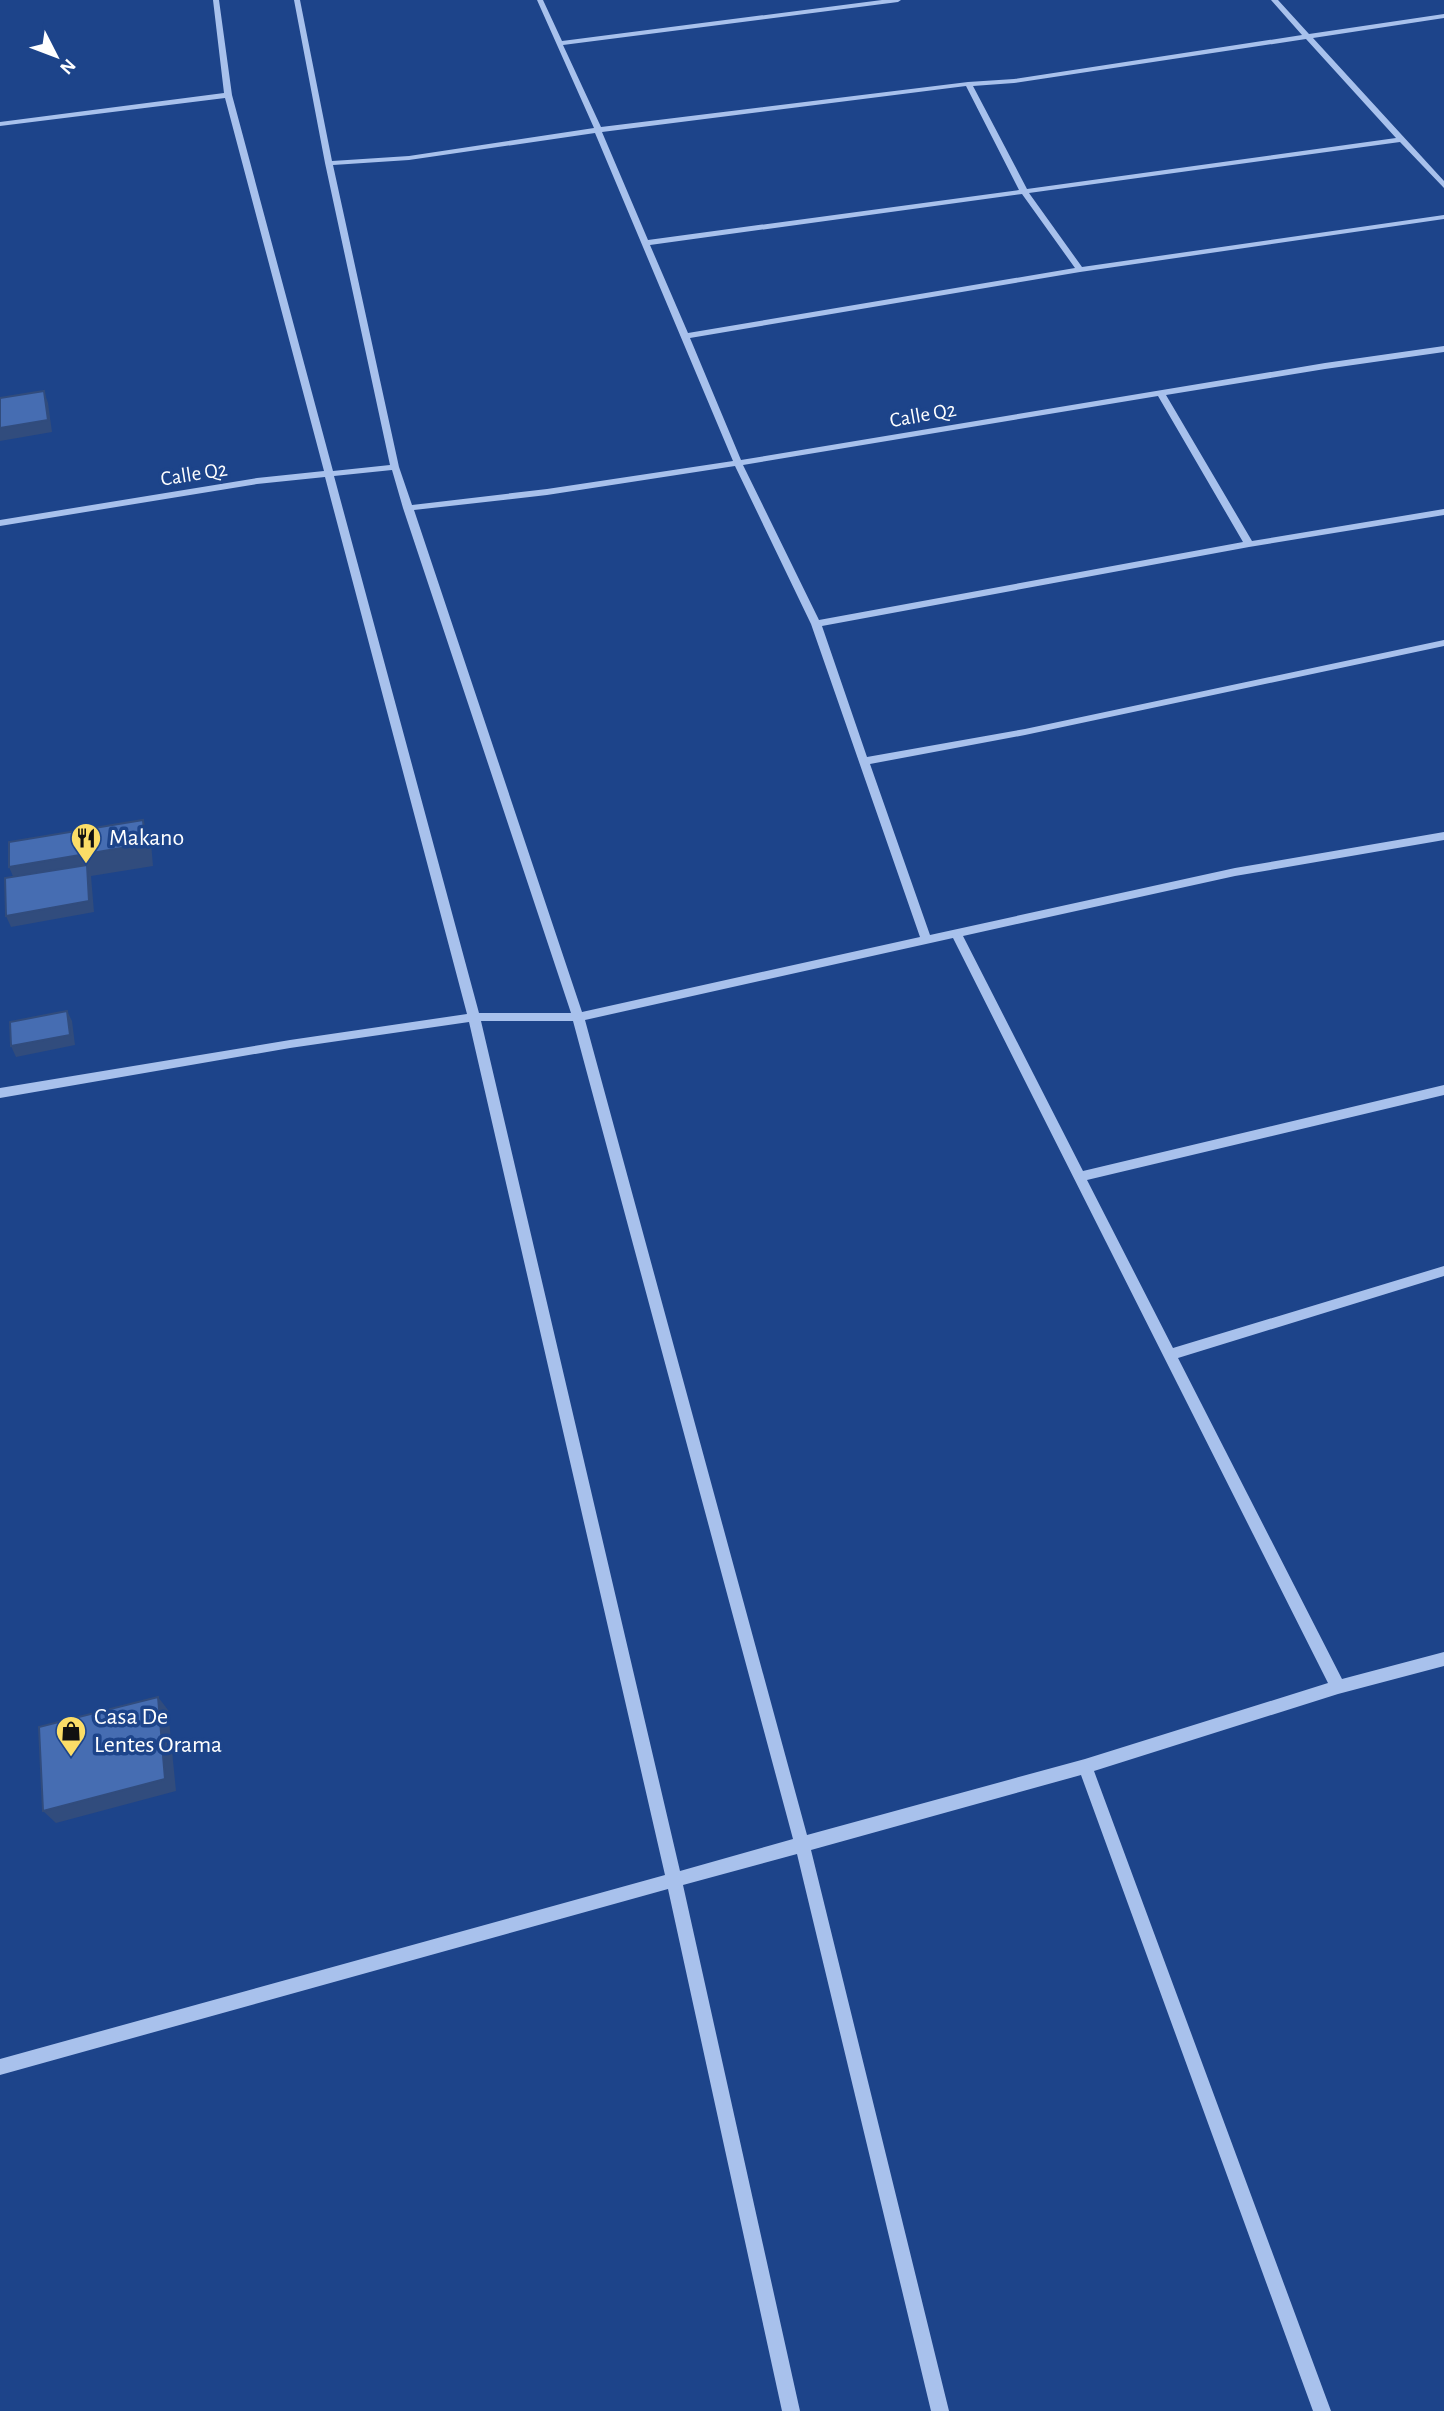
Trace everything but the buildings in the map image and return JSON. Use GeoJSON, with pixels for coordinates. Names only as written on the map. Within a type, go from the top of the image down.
{"type":"FeatureCollection","features":[{"type":"Feature","properties":{"kind":"street"},"geometry":{"type":"LineString","coordinates":[[216,0],[228,95],[474,1017],[674,1880],[792,2411]]}},
{"type":"Feature","properties":{"kind":"street"},"geometry":{"type":"LineString","coordinates":[[297,0],[329,163],[395,467],[578,1017],[802,1844],[940,2411]]}},
{"type":"Feature","properties":{"kind":"street"},"geometry":{"type":"LineString","coordinates":[[540,0],[598,130],[738,463],[816,624],[926,940]]}},
{"type":"Feature","properties":{"kind":"street"},"geometry":{"type":"LineString","coordinates":[[559,43],[898,0]]}},
{"type":"Feature","properties":{"kind":"street"},"geometry":{"type":"LineString","coordinates":[[1274,0],[1444,186]]}},
{"type":"Feature","properties":{"kind":"street"},"geometry":{"type":"LineString","coordinates":[[329,163],[409,158],[598,130],[968,84],[1014,81],[1444,16]]}},
{"type":"Feature","properties":{"kind":"street"},"geometry":{"type":"LineString","coordinates":[[968,84],[1025,192],[1080,270]]}},
{"type":"Feature","properties":{"kind":"street"},"geometry":{"type":"LineString","coordinates":[[0,124],[228,95]]}},
{"type":"Feature","properties":{"kind":"street"},"geometry":{"type":"LineString","coordinates":[[645,243],[1401,140]]}},
{"type":"Feature","properties":{"kind":"street"},"geometry":{"type":"LineString","coordinates":[[685,336],[1080,270],[1444,218]]}},
{"type":"Feature","properties":{"kind":"street","name":"Calle Q2"},"geometry":{"type":"LineString","coordinates":[[408,508],[547,492],[738,463],[1444,349]]}},
{"type":"Feature","properties":{"kind":"street"},"geometry":{"type":"LineString","coordinates":[[1160,393],[1249,544]]}},
{"type":"Feature","properties":{"kind":"street","name":"Calle Q2"},"geometry":{"type":"LineString","coordinates":[[0,523],[257,481],[395,467]]}},
{"type":"Feature","properties":{"kind":"street"},"geometry":{"type":"LineString","coordinates":[[816,624],[1249,544],[1444,512]]}},
{"type":"Feature","properties":{"kind":"street"},"geometry":{"type":"LineString","coordinates":[[864,761],[1025,732],[1444,643]]}},
{"type":"Feature","properties":{"kind":"street"},"geometry":{"type":"LineString","coordinates":[[0,1093],[290,1044],[474,1017],[578,1017],[1235,872],[1444,836]]}},
{"type":"Feature","properties":{"kind":"street"},"geometry":{"type":"LineString","coordinates":[[956,933],[1338,1687]]}},
{"type":"Feature","properties":{"kind":"street"},"geometry":{"type":"LineString","coordinates":[[1080,1177],[1444,1090]]}},
{"type":"Feature","properties":{"kind":"street"},"geometry":{"type":"LineString","coordinates":[[1170,1355],[1444,1271]]}},
{"type":"Feature","properties":{"kind":"street"},"geometry":{"type":"LineString","coordinates":[[0,2067],[1085,1766],[1338,1687],[1443,1661]]}},
{"type":"Feature","properties":{"kind":"street"},"geometry":{"type":"LineString","coordinates":[[1085,1766],[1322,2411]]}},
{"type":"Feature","properties":{"kind":"place","name":"Makano"},"geometry":{"type":"Point","coordinates":[86,865]}},
{"type":"Feature","properties":{"kind":"place","name":"Casa De Lentes Orama"},"geometry":{"type":"Point","coordinates":[71,1758]}}]}
